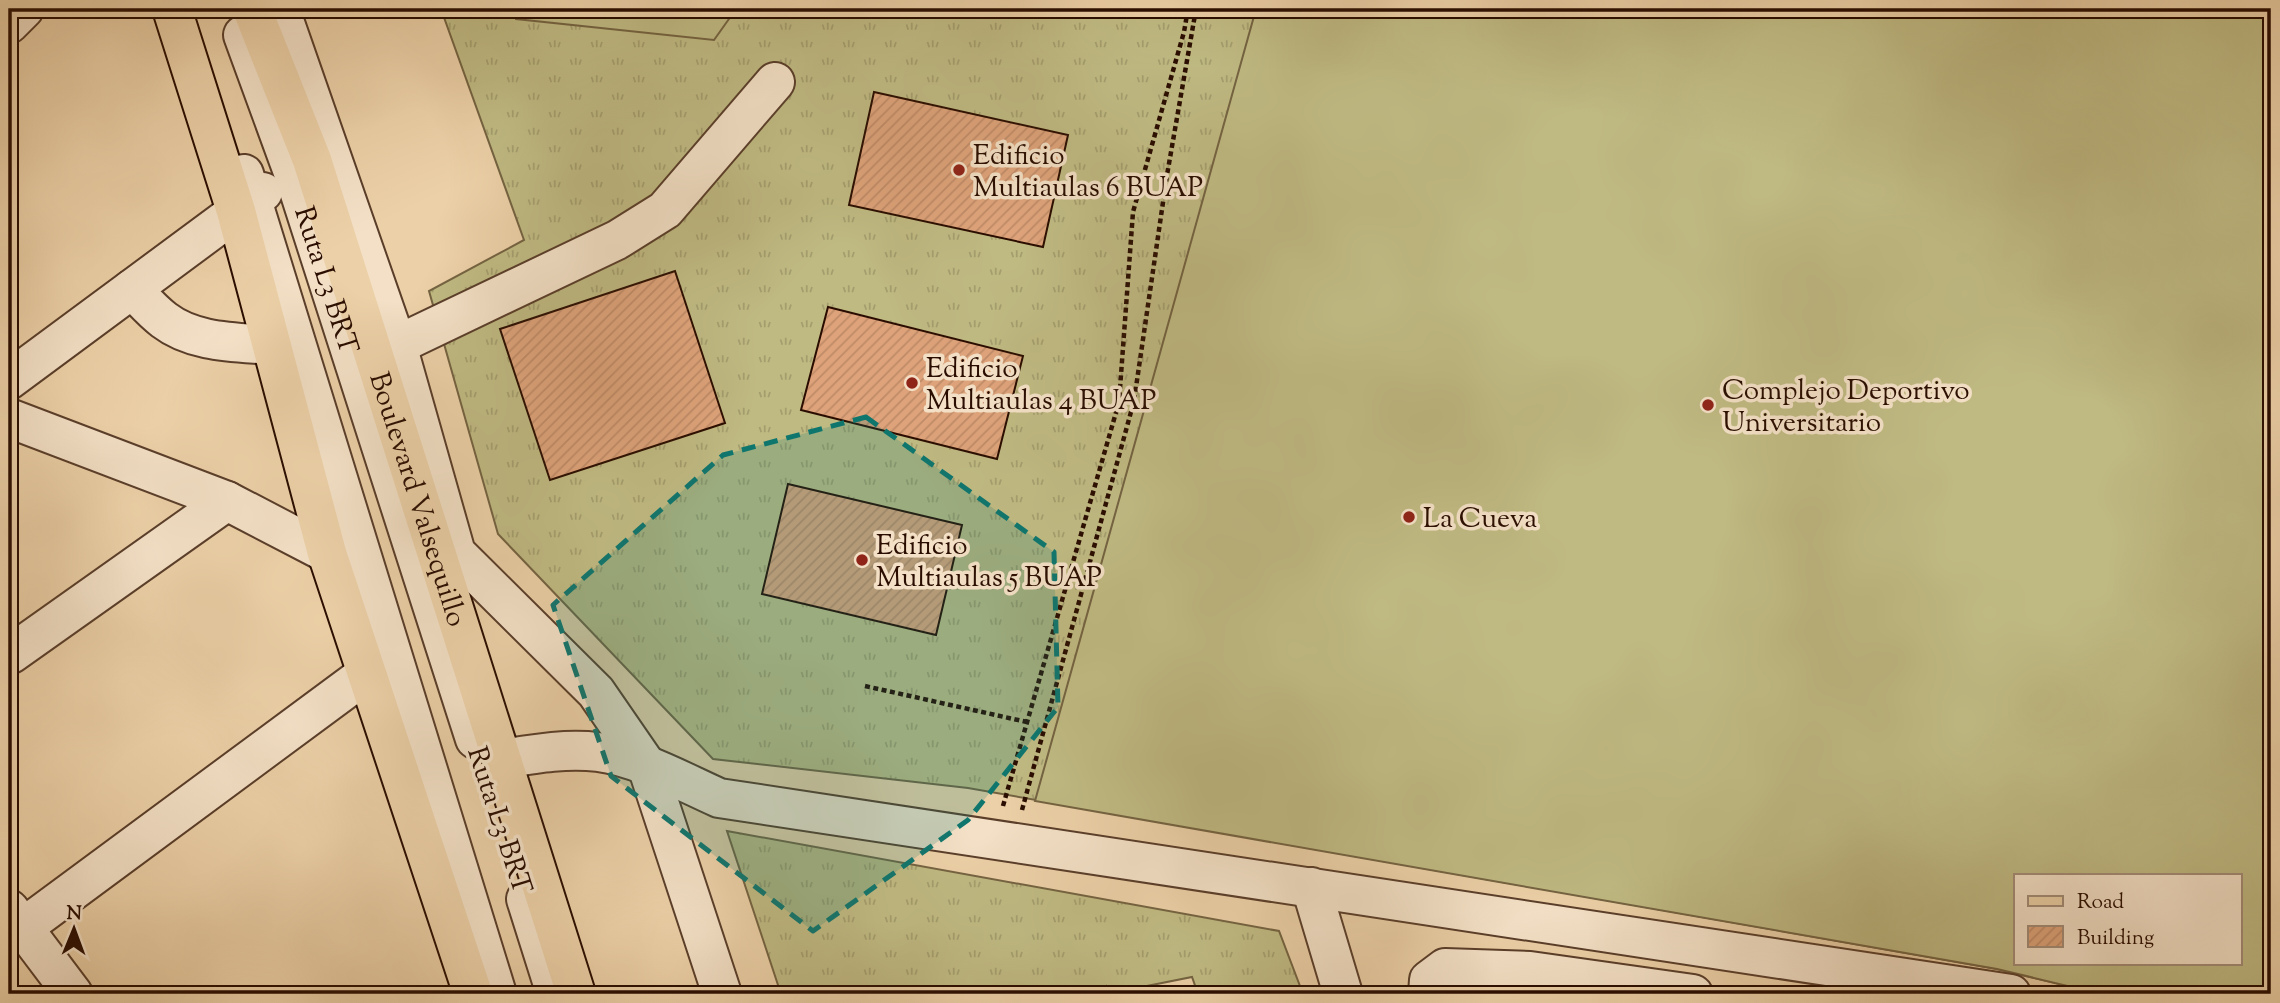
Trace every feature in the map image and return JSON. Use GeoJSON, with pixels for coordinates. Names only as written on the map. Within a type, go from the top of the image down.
{"type":"FeatureCollection","features":[{"type":"Feature","properties":{"kind":"main road"},"geometry":{"type":"LineString","coordinates":[[172,9],[244,206],[271,345],[327,553],[473,994]]}},
{"type":"Feature","properties":{"kind":"main road","name":"Boulevard Valsequillo"},"geometry":{"type":"LineString","coordinates":[[252,9],[302,166],[502,759],[576,994]]}},
{"type":"Feature","properties":{"kind":"street"},"geometry":{"type":"LineString","coordinates":[[9,24],[24,9]]}},
{"type":"Feature","properties":{"kind":"street"},"geometry":{"type":"LineString","coordinates":[[191,9],[244,206],[497,994]]}},
{"type":"Feature","properties":{"kind":"street","name":"Ruta L3 BRT"},"geometry":{"type":"LineString","coordinates":[[234,9],[302,166],[556,994]]}},
{"type":"Feature","properties":{"kind":"street"},"geometry":{"type":"LineString","coordinates":[[280,9],[397,345],[456,553],[596,692],[647,766],[722,994]]}},
{"type":"Feature","properties":{"kind":"street"},"geometry":{"type":"LineString","coordinates":[[397,345],[617,240],[665,210],[775,82]]}},
{"type":"Feature","properties":{"kind":"street"},"geometry":{"type":"LineString","coordinates":[[9,380],[302,166]]}},
{"type":"Feature","properties":{"kind":"street"},"geometry":{"type":"LineString","coordinates":[[132,289],[164,320],[186,332],[209,340],[271,345]]}},
{"type":"Feature","properties":{"kind":"street"},"geometry":{"type":"LineString","coordinates":[[9,418],[227,501],[327,553]]}},
{"type":"Feature","properties":{"kind":"street"},"geometry":{"type":"LineString","coordinates":[[11,654],[227,501]]}},
{"type":"Feature","properties":{"kind":"street"},"geometry":{"type":"LineString","coordinates":[[74,994],[14,925],[366,674]]}},
{"type":"Feature","properties":{"kind":"street"},"geometry":{"type":"LineString","coordinates":[[502,759],[548,751],[598,752],[647,766],[719,798],[2004,993]]}},
{"type":"Feature","properties":{"kind":"street"},"geometry":{"type":"LineString","coordinates":[[1311,887],[1343,994]]}},
{"type":"Feature","properties":{"kind":"street"},"geometry":{"type":"LineString","coordinates":[[1428,994],[1429,980],[1445,968],[1530,971],[1693,994]]}},
{"type":"Feature","properties":{"kind":"path"},"geometry":{"type":"LineString","coordinates":[[1003,843],[1027,722],[1119,402],[1133,212],[1184,32],[1188,9]]}},
{"type":"Feature","properties":{"kind":"path"},"geometry":{"type":"LineString","coordinates":[[1003,843],[1135,401],[1167,175],[1196,9]]}},
{"type":"Feature","properties":{"kind":"path"},"geometry":{"type":"LineString","coordinates":[[864,685],[1027,722]]}},
{"type":"Feature","properties":{"kind":"highlighted area"},"geometry":{"type":"Polygon","coordinates":[[[866,417],[1054,552],[1058,707],[968,820],[813,931],[611,776],[553,605],[723,455],[866,417]]]}},
{"type":"Feature","properties":{"kind":"green space","name":"Complejo Deportivo Universitario"},"geometry":{"type":"Polygon","coordinates":[[[441,9],[2271,9],[2271,994],[2101,994],[1997,969],[968,788],[713,759],[498,534],[429,291],[524,240],[441,9]]]}},
{"type":"Feature","properties":{"kind":"green space"},"geometry":{"type":"Polygon","coordinates":[[[512,9],[736,9],[714,40],[516,19],[512,9]]]}},
{"type":"Feature","properties":{"kind":"green space","name":"Complejo Deportivo Universitario"},"geometry":{"type":"Polygon","coordinates":[[[1256,9],[2271,9],[2271,994],[2101,994],[1997,969],[1035,801],[1256,9]]]}},
{"type":"Feature","properties":{"kind":"green space"},"geometry":{"type":"Polygon","coordinates":[[[727,831],[1279,931],[1303,994],[1198,994],[1192,977],[1107,994],[781,994],[727,831]]]}},
{"type":"Feature","properties":{"kind":"building","name":"Edificio Multiaulas 6 BUAP"},"geometry":{"type":"Polygon","coordinates":[[[874,92],[1068,135],[1043,247],[849,205],[874,92]]]}},
{"type":"Feature","properties":{"kind":"building"},"geometry":{"type":"Polygon","coordinates":[[[675,271],[725,423],[550,480],[500,329],[675,271]]]}},
{"type":"Feature","properties":{"kind":"building","name":"Edificio Multiaulas 4 BUAP"},"geometry":{"type":"Polygon","coordinates":[[[828,307],[1023,356],[997,459],[801,410],[828,307]]]}},
{"type":"Feature","properties":{"kind":"building","name":"Edificio Multiaulas 5 BUAP"},"geometry":{"type":"Polygon","coordinates":[[[788,484],[962,525],[936,635],[762,594],[788,484]]]}},
{"type":"Feature","properties":{"kind":"building"},"geometry":{"type":"Polygon","coordinates":[[[1106,986],[1109,994],[1081,994],[1106,986]]]}},
{"type":"Feature","properties":{"kind":"place","name":"Edificio Multiaulas 6 BUAP"},"geometry":{"type":"Point","coordinates":[959,170]}},
{"type":"Feature","properties":{"kind":"place","name":"Edificio Multiaulas 4 BUAP"},"geometry":{"type":"Point","coordinates":[912,383]}},
{"type":"Feature","properties":{"kind":"place","name":"Complejo Deportivo Universitario"},"geometry":{"type":"Point","coordinates":[1708,405]}},
{"type":"Feature","properties":{"kind":"place","name":"La Cueva"},"geometry":{"type":"Point","coordinates":[1409,517]}},
{"type":"Feature","properties":{"kind":"place","name":"Edificio Multiaulas 5 BUAP"},"geometry":{"type":"Point","coordinates":[862,560]}}]}
